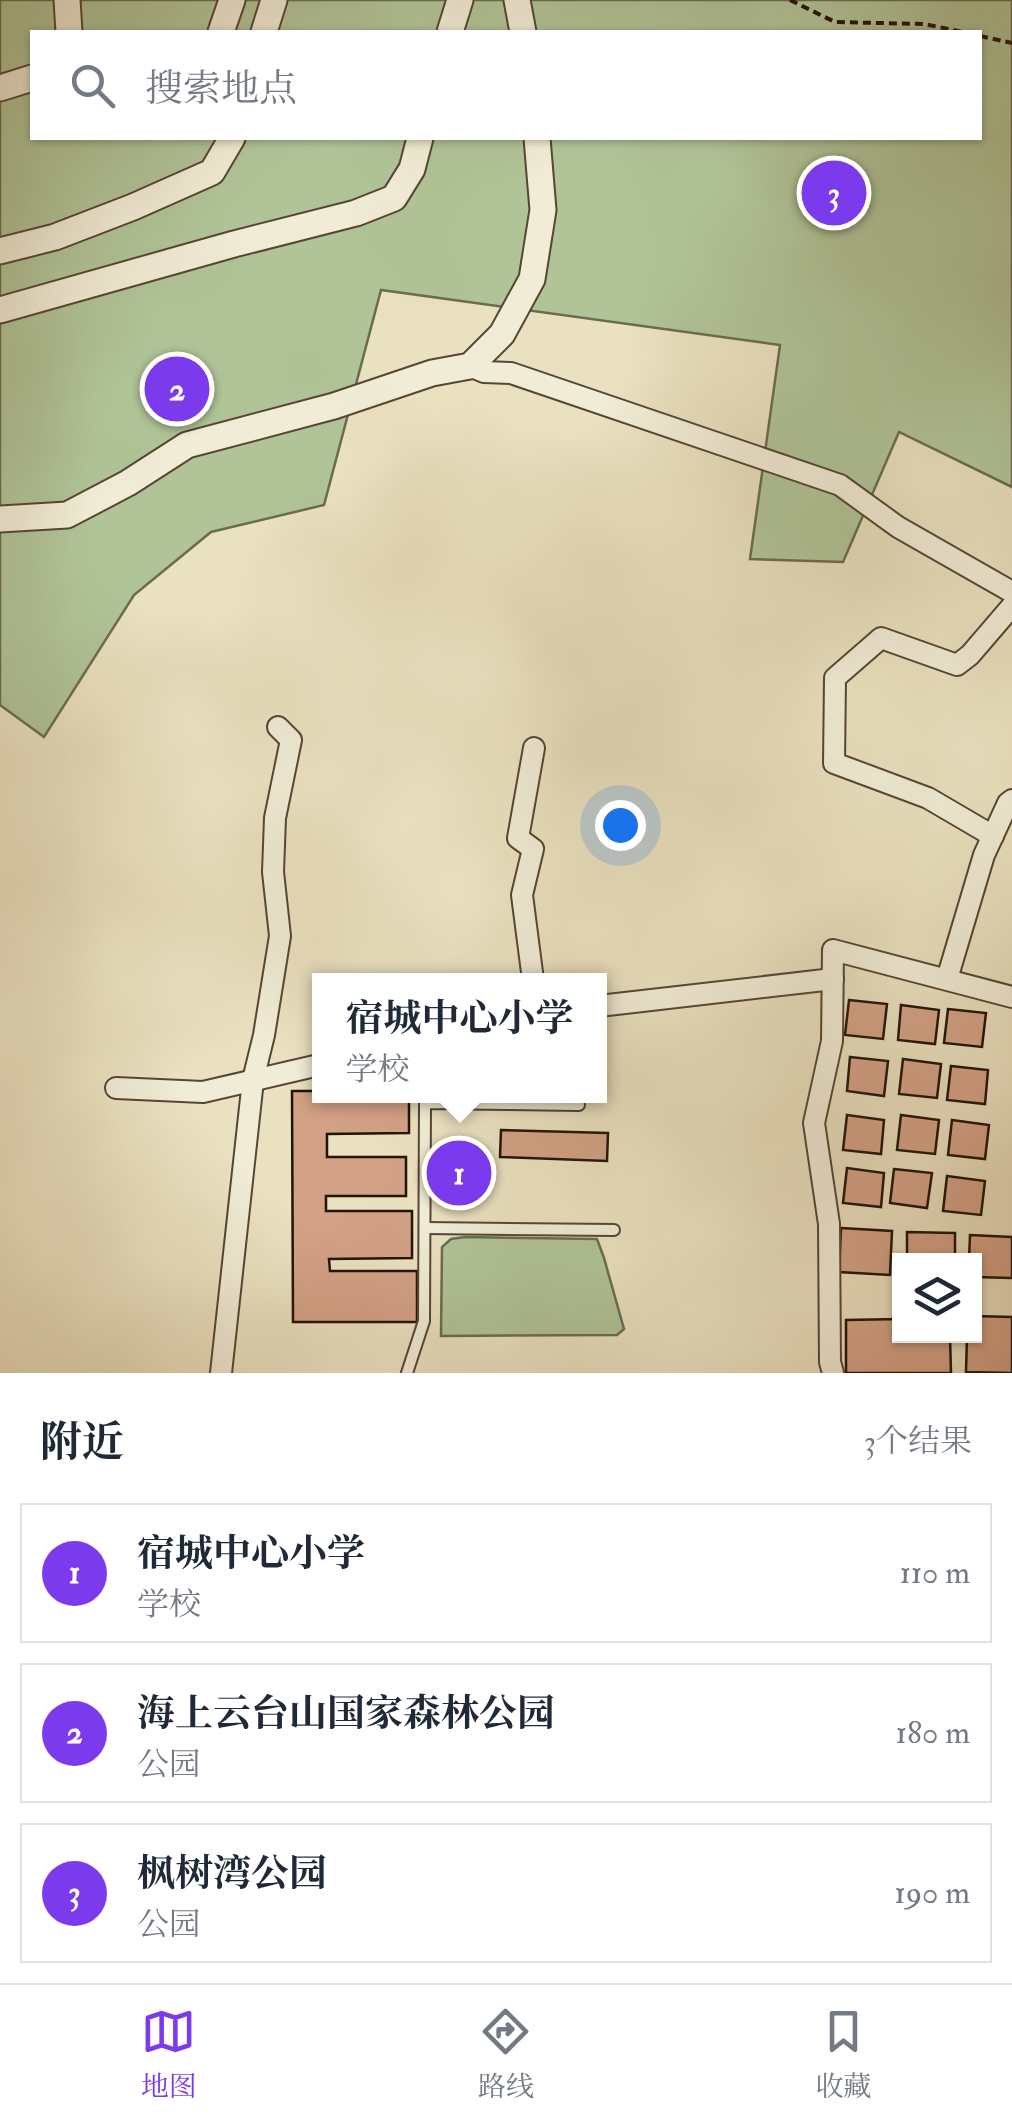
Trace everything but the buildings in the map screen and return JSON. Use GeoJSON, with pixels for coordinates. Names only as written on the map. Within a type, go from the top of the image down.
{"type":"FeatureCollection","features":[{"type":"Feature","properties":{"kind":"street"},"geometry":{"type":"LineString","coordinates":[[67,0],[69,30]]}},
{"type":"Feature","properties":{"kind":"street"},"geometry":{"type":"LineString","coordinates":[[223,30],[232,0]]}},
{"type":"Feature","properties":{"kind":"street"},"geometry":{"type":"LineString","coordinates":[[265,30],[274,0]]}},
{"type":"Feature","properties":{"kind":"street"},"geometry":{"type":"LineString","coordinates":[[451,30],[460,0]]}},
{"type":"Feature","properties":{"kind":"street"},"geometry":{"type":"LineString","coordinates":[[518,0],[523,30]]}},
{"type":"Feature","properties":{"kind":"street"},"geometry":{"type":"LineString","coordinates":[[0,88],[30,79]]}},
{"type":"Feature","properties":{"kind":"street"},"geometry":{"type":"LineString","coordinates":[[0,251],[56,237],[212,172],[231,140]]}},
{"type":"Feature","properties":{"kind":"street"},"geometry":{"type":"LineString","coordinates":[[0,310],[356,213],[394,198],[412,169],[419,140]]}},
{"type":"Feature","properties":{"kind":"street"},"geometry":{"type":"LineString","coordinates":[[0,519],[68,515],[187,445],[470,366],[502,334],[532,280],[543,210],[537,140]]}},
{"type":"Feature","properties":{"kind":"street"},"geometry":{"type":"LineString","coordinates":[[470,366],[484,372],[510,372],[840,485],[898,527],[1012,592]]}},
{"type":"Feature","properties":{"kind":"street"},"geometry":{"type":"LineString","coordinates":[[993,836],[928,798],[834,763],[835,678],[881,638],[957,666],[1012,606]]}},
{"type":"Feature","properties":{"kind":"street"},"geometry":{"type":"LineString","coordinates":[[221,1373],[253,1080],[280,936],[272,872],[275,818],[291,740],[278,727]]}},
{"type":"Feature","properties":{"kind":"street"},"geometry":{"type":"LineString","coordinates":[[532,973],[522,895],[533,850],[518,838],[534,748]]}},
{"type":"Feature","properties":{"kind":"street"},"geometry":{"type":"LineString","coordinates":[[947,979],[984,855],[1012,800]]}},
{"type":"Feature","properties":{"kind":"street"},"geometry":{"type":"LineString","coordinates":[[833,1373],[828,1224],[814,1122],[832,1040],[833,950],[1012,996]]}},
{"type":"Feature","properties":{"kind":"street"},"geometry":{"type":"LineString","coordinates":[[607,1005],[833,979]]}},
{"type":"Feature","properties":{"kind":"street"},"geometry":{"type":"LineString","coordinates":[[116,1088],[203,1092],[312,1067]]}},
{"type":"Feature","properties":{"kind":"lane"},"geometry":{"type":"LineString","coordinates":[[407,1373],[424,1322],[425,1103],[579,1104]]}},
{"type":"Feature","properties":{"kind":"lane"},"geometry":{"type":"LineString","coordinates":[[425,1228],[614,1230]]}},
{"type":"Feature","properties":{"kind":"path"},"geometry":{"type":"LineString","coordinates":[[790,0],[834,22],[924,24],[953,30]]}},
{"type":"Feature","properties":{"kind":"path"},"geometry":{"type":"LineString","coordinates":[[982,36],[1012,43]]}},
{"type":"Feature","properties":{"kind":"green space"},"geometry":{"type":"Polygon","coordinates":[[[0,0],[1012,0],[1012,487],[899,432],[843,562],[750,559],[780,345],[381,290],[324,505],[211,532],[134,595],[44,737],[0,705],[0,0]]]}},
{"type":"Feature","properties":{"kind":"green space"},"geometry":{"type":"Polygon","coordinates":[[[451,1239],[597,1239],[624,1329],[617,1335],[441,1336],[442,1247],[451,1239]]]}},
{"type":"Feature","properties":{"kind":"place","name":"枫树湾公园"},"geometry":{"type":"Point","coordinates":[834,193]}},
{"type":"Feature","properties":{"kind":"place","name":"海上云台山国家森林公园"},"geometry":{"type":"Point","coordinates":[177,389]}},
{"type":"Feature","properties":{"kind":"place","name":"宿城中心小学"},"geometry":{"type":"Point","coordinates":[459,1173]}}]}
